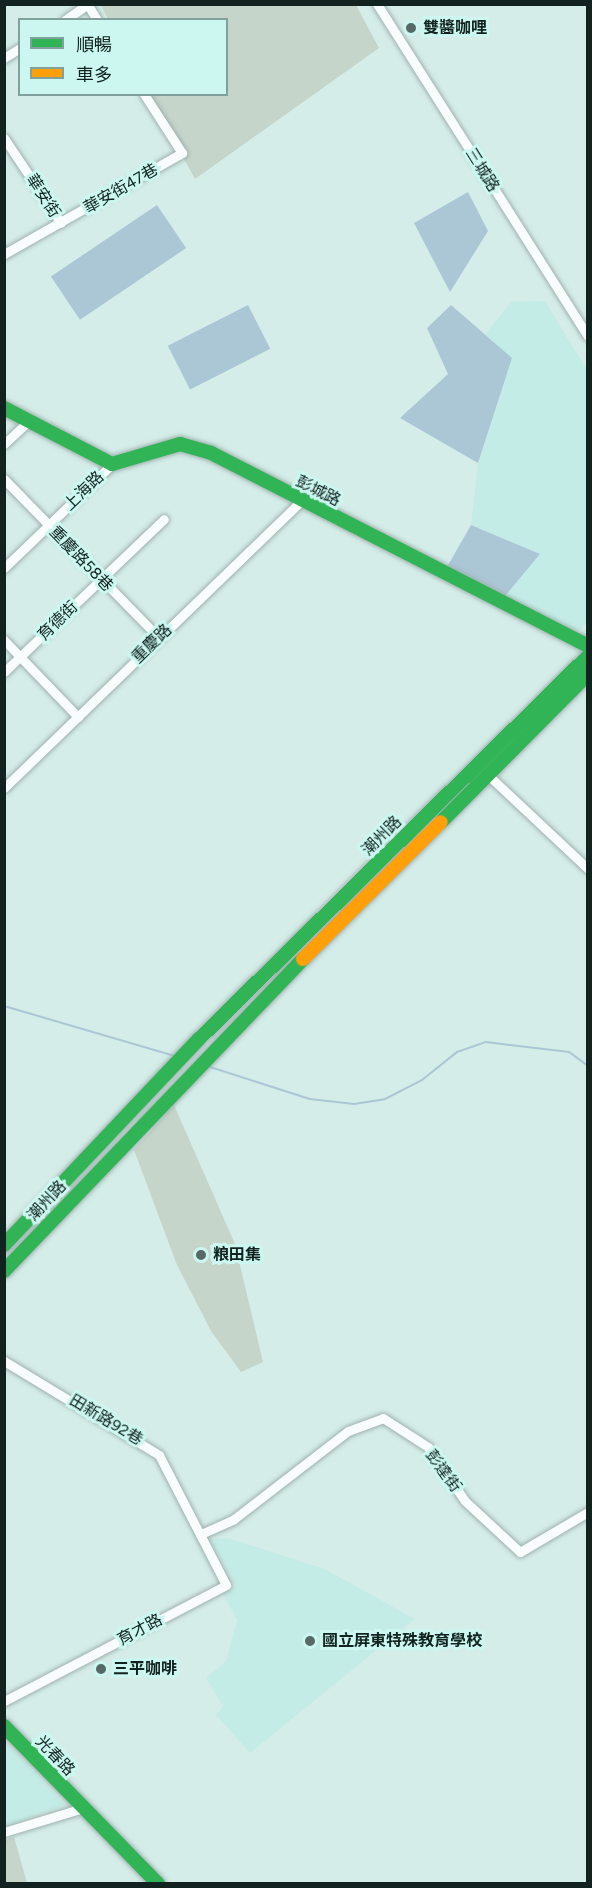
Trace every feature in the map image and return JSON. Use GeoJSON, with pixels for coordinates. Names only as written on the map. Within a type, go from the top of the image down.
{"type":"FeatureCollection","features":[{"type":"Feature","properties":{"kind":"main road"},"geometry":{"type":"LineString","coordinates":[[4,408],[112,464]]}},
{"type":"Feature","properties":{"kind":"main road","name":"彭城路"},"geometry":{"type":"LineString","coordinates":[[112,464],[180,444],[211,453],[588,646]]}},
{"type":"Feature","properties":{"kind":"main road","name":"潮州路"},"geometry":{"type":"LineString","coordinates":[[4,1245],[199,1039],[588,657]]}},
{"type":"Feature","properties":{"kind":"main road","name":"潮州路"},"geometry":{"type":"LineString","coordinates":[[4,1271],[217,1045],[588,674]]}},
{"type":"Feature","properties":{"kind":"main road","name":"光春路"},"geometry":{"type":"LineString","coordinates":[[4,1726],[158,1884]]}},
{"type":"Feature","properties":{"kind":"street","name":"三城路"},"geometry":{"type":"LineString","coordinates":[[377,4],[588,336]]}},
{"type":"Feature","properties":{"kind":"street"},"geometry":{"type":"LineString","coordinates":[[68,18],[88,5],[96,18]]}},
{"type":"Feature","properties":{"kind":"street"},"geometry":{"type":"LineString","coordinates":[[4,58],[18,49]]}},
{"type":"Feature","properties":{"kind":"street","name":"華安街47巷"},"geometry":{"type":"LineString","coordinates":[[4,254],[182,153],[145,96]]}},
{"type":"Feature","properties":{"kind":"street","name":"華安街"},"geometry":{"type":"LineString","coordinates":[[4,138],[61,223]]}},
{"type":"Feature","properties":{"kind":"street"},"geometry":{"type":"LineString","coordinates":[[4,444],[28,422]]}},
{"type":"Feature","properties":{"kind":"street","name":"上海路"},"geometry":{"type":"LineString","coordinates":[[4,568],[112,464]]}},
{"type":"Feature","properties":{"kind":"street","name":"重慶路58巷"},"geometry":{"type":"LineString","coordinates":[[4,479],[159,638]]}},
{"type":"Feature","properties":{"kind":"street","name":"重慶路"},"geometry":{"type":"LineString","coordinates":[[4,788],[301,501]]}},
{"type":"Feature","properties":{"kind":"street","name":"育德街"},"geometry":{"type":"LineString","coordinates":[[4,672],[164,519]]}},
{"type":"Feature","properties":{"kind":"street"},"geometry":{"type":"LineString","coordinates":[[4,640],[78,717]]}},
{"type":"Feature","properties":{"kind":"street"},"geometry":{"type":"LineString","coordinates":[[488,775],[588,869]]}},
{"type":"Feature","properties":{"kind":"street","name":"田新路92巷"},"geometry":{"type":"LineString","coordinates":[[4,1361],[154,1450],[201,1534]]}},
{"type":"Feature","properties":{"kind":"street","name":"彭達街"},"geometry":{"type":"LineString","coordinates":[[201,1534],[234,1519],[348,1431],[383,1418],[428,1448],[465,1501],[520,1552],[588,1512]]}},
{"type":"Feature","properties":{"kind":"street","name":"育才路"},"geometry":{"type":"LineString","coordinates":[[4,1701],[226,1585],[201,1534]]}},
{"type":"Feature","properties":{"kind":"street"},"geometry":{"type":"LineString","coordinates":[[4,1832],[82,1808]]}},
{"type":"Feature","properties":{"kind":"shaded area"},"geometry":{"type":"Polygon","coordinates":[[[468,192],[488,231],[450,292],[414,223],[468,192]]]}},
{"type":"Feature","properties":{"kind":"shaded area"},"geometry":{"type":"Polygon","coordinates":[[[157,205],[186,248],[80,320],[51,277],[157,205]]]}},
{"type":"Feature","properties":{"kind":"shaded area"},"geometry":{"type":"Polygon","coordinates":[[[545,301],[587,370],[587,622],[579,631],[500,602],[540,554],[471,525],[478,463],[512,358],[485,334],[511,302],[545,301]]]}},
{"type":"Feature","properties":{"kind":"shaded area"},"geometry":{"type":"Polygon","coordinates":[[[248,305],[270,349],[190,390],[168,346],[248,305]]]}},
{"type":"Feature","properties":{"kind":"shaded area"},"geometry":{"type":"Polygon","coordinates":[[[451,305],[512,358],[478,463],[400,418],[448,374],[427,328],[451,305]]]}},
{"type":"Feature","properties":{"kind":"shaded area"},"geometry":{"type":"Polygon","coordinates":[[[471,525],[540,554],[500,602],[443,574],[471,525]]]}},
{"type":"Feature","properties":{"kind":"shaded area","name":"國立屏東特殊教育學校"},"geometry":{"type":"Polygon","coordinates":[[[228,1538],[325,1569],[415,1619],[250,1753],[216,1715],[223,1706],[206,1678],[226,1661],[237,1620],[222,1592],[235,1585],[210,1539],[228,1538]]]}},
{"type":"Feature","properties":{"kind":"shaded area"},"geometry":{"type":"Polygon","coordinates":[[[4,1740],[65,1805],[5,1827],[4,1740]]]}},
{"type":"Feature","properties":{"kind":"green space"},"geometry":{"type":"Polygon","coordinates":[[[101,5],[356,5],[379,48],[195,179],[150,96],[228,96],[228,18],[108,18],[101,5]]]}},
{"type":"Feature","properties":{"kind":"green space"},"geometry":{"type":"Polygon","coordinates":[[[174,1105],[235,1244],[263,1362],[241,1372],[211,1331],[177,1265],[134,1150],[174,1105]]]}},
{"type":"Feature","properties":{"kind":"green space"},"geometry":{"type":"Polygon","coordinates":[[[14,1837],[27,1883],[5,1883],[5,1840],[14,1837]]]}},
{"type":"Feature","properties":{"kind":"waterway"},"geometry":{"type":"LineString","coordinates":[[4,1006],[175,1056]]}},
{"type":"Feature","properties":{"kind":"waterway"},"geometry":{"type":"LineString","coordinates":[[207,1066],[310,1099],[354,1104],[385,1099],[422,1080],[457,1052],[486,1042],[569,1052],[588,1066]]}},
{"type":"Feature","properties":{"kind":"traffic: fast"},"geometry":{"type":"LineString","coordinates":[[4,408],[112,464],[180,444],[211,453],[588,646]]}},
{"type":"Feature","properties":{"kind":"traffic: fast"},"geometry":{"type":"LineString","coordinates":[[4,1245],[199,1039],[588,656]]}},
{"type":"Feature","properties":{"kind":"traffic: fast"},"geometry":{"type":"LineString","coordinates":[[441,822],[588,674]]}},
{"type":"Feature","properties":{"kind":"traffic: fast"},"geometry":{"type":"LineString","coordinates":[[4,1271],[303,959]]}},
{"type":"Feature","properties":{"kind":"traffic: fast"},"geometry":{"type":"LineString","coordinates":[[4,1726],[158,1884]]}},
{"type":"Feature","properties":{"kind":"traffic: slow"},"geometry":{"type":"LineString","coordinates":[[303,959],[441,822]]}},
{"type":"Feature","properties":{"kind":"place","name":"雙醬咖哩"},"geometry":{"type":"Point","coordinates":[411,28]}},
{"type":"Feature","properties":{"kind":"place","name":"粮田集"},"geometry":{"type":"Point","coordinates":[201,1255]}},
{"type":"Feature","properties":{"kind":"place","name":"國立屏東特殊教育學校"},"geometry":{"type":"Point","coordinates":[310,1641]}},
{"type":"Feature","properties":{"kind":"place","name":"三平咖啡"},"geometry":{"type":"Point","coordinates":[101,1669]}}]}
